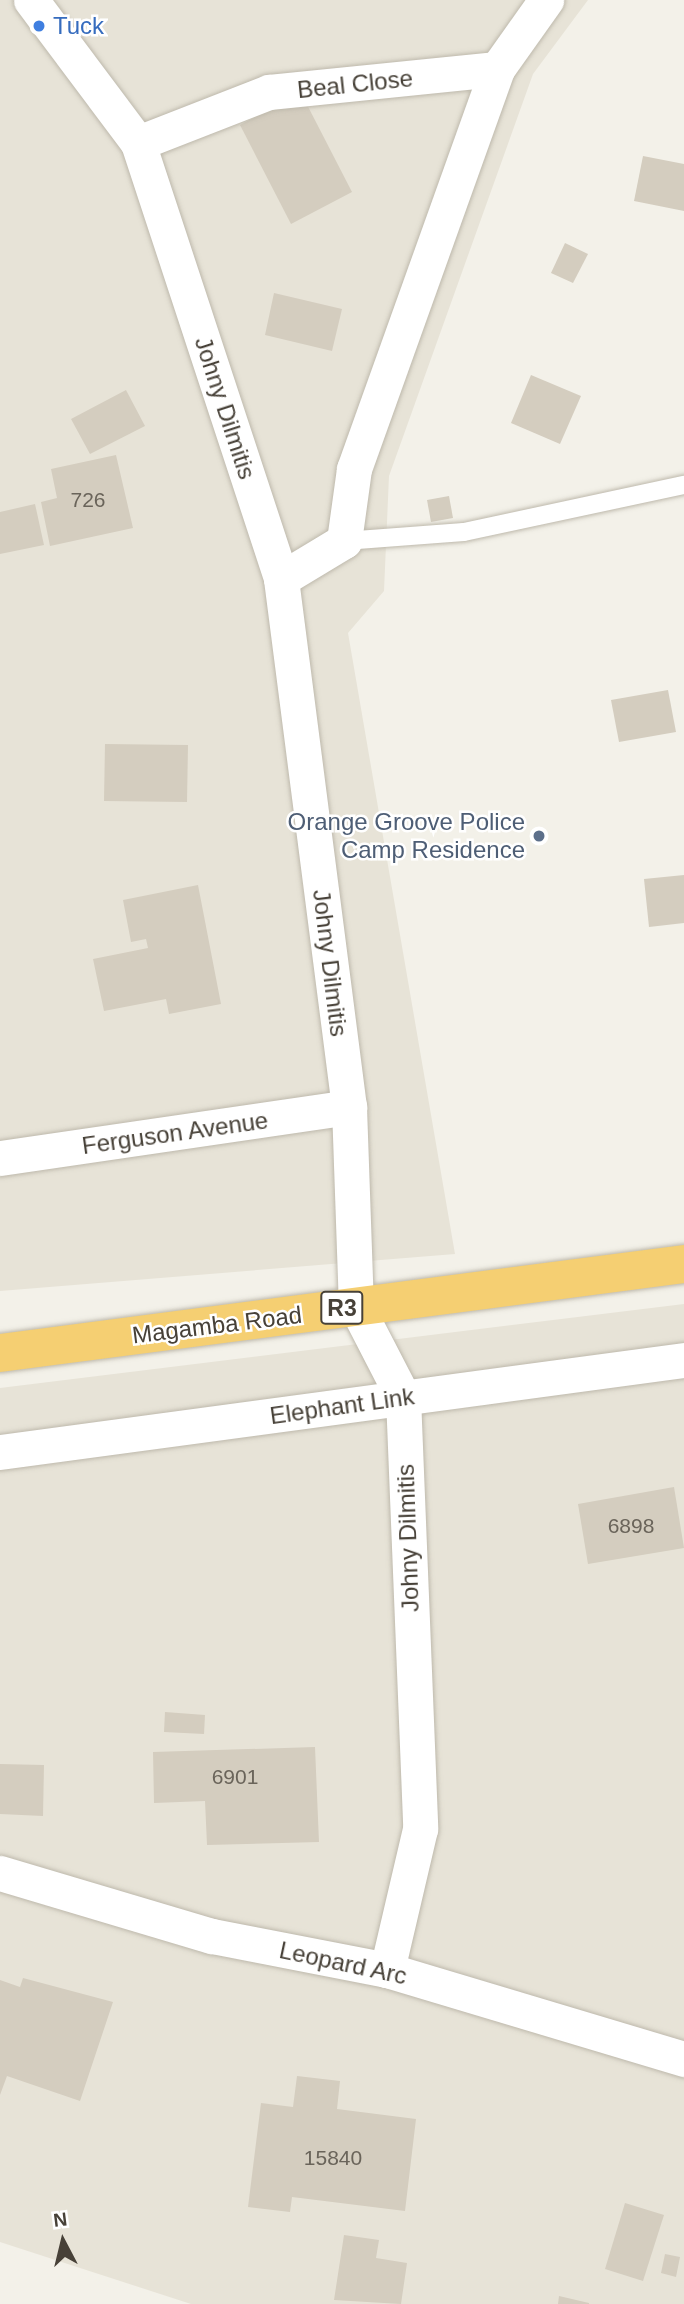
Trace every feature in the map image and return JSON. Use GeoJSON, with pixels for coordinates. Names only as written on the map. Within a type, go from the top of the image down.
{"type":"FeatureCollection","features":[{"type":"Feature","properties":{"kind":"highway","name":"Magamba Road"},"geometry":{"type":"LineString","coordinates":[[0,1353],[684,1265]]}},
{"type":"Feature","properties":{"kind":"street","name":"Johny Dilmitis"},"geometry":{"type":"LineString","coordinates":[[31,0],[138,143],[281,579],[349,1107],[356,1306],[403,1397],[419,1829],[387,1970]]}},
{"type":"Feature","properties":{"kind":"street"},"geometry":{"type":"LineString","coordinates":[[281,579],[344,541],[354,469],[497,69],[546,0]]}},
{"type":"Feature","properties":{"kind":"street","name":"Beal Close"},"geometry":{"type":"LineString","coordinates":[[138,143],[270,92],[497,69]]}},
{"type":"Feature","properties":{"kind":"street","name":"Ferguson Avenue"},"geometry":{"type":"LineString","coordinates":[[0,1158],[349,1107]]}},
{"type":"Feature","properties":{"kind":"street","name":"Elephant Link"},"geometry":{"type":"LineString","coordinates":[[0,1452],[684,1360]]}},
{"type":"Feature","properties":{"kind":"street","name":"Leopard Arc"},"geometry":{"type":"LineString","coordinates":[[0,1873],[212,1936],[387,1970],[684,2059]]}},
{"type":"Feature","properties":{"kind":"lane"},"geometry":{"type":"LineString","coordinates":[[344,541],[464,532],[684,485]]}},
{"type":"Feature","properties":{"kind":"shaded area"},"geometry":{"type":"Polygon","coordinates":[[[0,0],[588,0],[533,74],[389,476],[384,591],[348,633],[455,1254],[0,1291],[0,0]]]}},
{"type":"Feature","properties":{"kind":"shaded area"},"geometry":{"type":"Polygon","coordinates":[[[684,1304],[684,2304],[191,2304],[0,2242],[0,1388],[684,1304]]]}},
{"type":"Feature","properties":{"kind":"building"},"geometry":{"type":"Polygon","coordinates":[[[301,93],[352,192],[291,224],[240,125],[301,93]]]}},
{"type":"Feature","properties":{"kind":"building"},"geometry":{"type":"Polygon","coordinates":[[[643,156],[684,164],[684,211],[634,201],[643,156]]]}},
{"type":"Feature","properties":{"kind":"building"},"geometry":{"type":"Polygon","coordinates":[[[565,243],[588,254],[573,283],[551,273],[565,243]]]}},
{"type":"Feature","properties":{"kind":"building"},"geometry":{"type":"Polygon","coordinates":[[[274,293],[342,309],[332,351],[265,335],[274,293]]]}},
{"type":"Feature","properties":{"kind":"building"},"geometry":{"type":"Polygon","coordinates":[[[531,375],[581,396],[560,444],[511,423],[531,375]]]}},
{"type":"Feature","properties":{"kind":"building"},"geometry":{"type":"Polygon","coordinates":[[[126,390],[145,426],[90,454],[71,419],[126,390]]]}},
{"type":"Feature","properties":{"kind":"building"},"geometry":{"type":"Polygon","coordinates":[[[116,455],[133,528],[50,546],[41,502],[57,498],[51,469],[116,455]]]}},
{"type":"Feature","properties":{"kind":"building"},"geometry":{"type":"Polygon","coordinates":[[[449,496],[453,518],[431,522],[427,500],[449,496]]]}},
{"type":"Feature","properties":{"kind":"building"},"geometry":{"type":"Polygon","coordinates":[[[35,504],[44,545],[0,554],[0,512],[35,504]]]}},
{"type":"Feature","properties":{"kind":"building"},"geometry":{"type":"Polygon","coordinates":[[[668,690],[676,732],[619,742],[611,700],[668,690]]]}},
{"type":"Feature","properties":{"kind":"building"},"geometry":{"type":"Polygon","coordinates":[[[105,744],[188,745],[187,802],[104,801],[105,744]]]}},
{"type":"Feature","properties":{"kind":"building"},"geometry":{"type":"Polygon","coordinates":[[[684,875],[684,923],[649,927],[644,879],[684,875]]]}},
{"type":"Feature","properties":{"kind":"building"},"geometry":{"type":"Polygon","coordinates":[[[198,885],[221,1004],[169,1014],[166,999],[104,1011],[93,959],[148,948],[146,939],[131,942],[123,900],[198,885]]]}},
{"type":"Feature","properties":{"kind":"building"},"geometry":{"type":"Polygon","coordinates":[[[674,1487],[684,1548],[588,1564],[578,1504],[674,1487]]]}},
{"type":"Feature","properties":{"kind":"building"},"geometry":{"type":"Polygon","coordinates":[[[165,1712],[205,1715],[204,1734],[164,1732],[165,1712]]]}},
{"type":"Feature","properties":{"kind":"building"},"geometry":{"type":"Polygon","coordinates":[[[315,1747],[319,1842],[207,1845],[205,1801],[154,1803],[153,1752],[315,1747]]]}},
{"type":"Feature","properties":{"kind":"building"},"geometry":{"type":"Polygon","coordinates":[[[0,1764],[44,1765],[43,1816],[0,1814],[0,1764]]]}},
{"type":"Feature","properties":{"kind":"building"},"geometry":{"type":"Polygon","coordinates":[[[23,1978],[113,2002],[80,2101],[7,2076],[0,2095],[0,1980],[20,1987],[23,1978]]]}},
{"type":"Feature","properties":{"kind":"building"},"geometry":{"type":"Polygon","coordinates":[[[297,2076],[340,2081],[337,2109],[416,2119],[405,2211],[292,2197],[290,2212],[248,2207],[261,2103],[293,2107],[297,2076]]]}},
{"type":"Feature","properties":{"kind":"building"},"geometry":{"type":"Polygon","coordinates":[[[625,2203],[664,2215],[643,2281],[605,2269],[625,2203]]]}},
{"type":"Feature","properties":{"kind":"building"},"geometry":{"type":"Polygon","coordinates":[[[344,2235],[379,2240],[376,2258],[407,2263],[401,2304],[334,2300],[344,2235]]]}},
{"type":"Feature","properties":{"kind":"building"},"geometry":{"type":"Polygon","coordinates":[[[665,2254],[680,2257],[676,2277],[661,2273],[665,2254]]]}},
{"type":"Feature","properties":{"kind":"building"},"geometry":{"type":"Polygon","coordinates":[[[559,2296],[589,2303],[589,2304],[558,2304],[559,2296]]]}},
{"type":"Feature","properties":{"kind":"place","name":"Tuck"},"geometry":{"type":"Point","coordinates":[39,26]}},
{"type":"Feature","properties":{"kind":"place","name":"Orange Groove Police Camp Residence"},"geometry":{"type":"Point","coordinates":[539,836]}}]}
